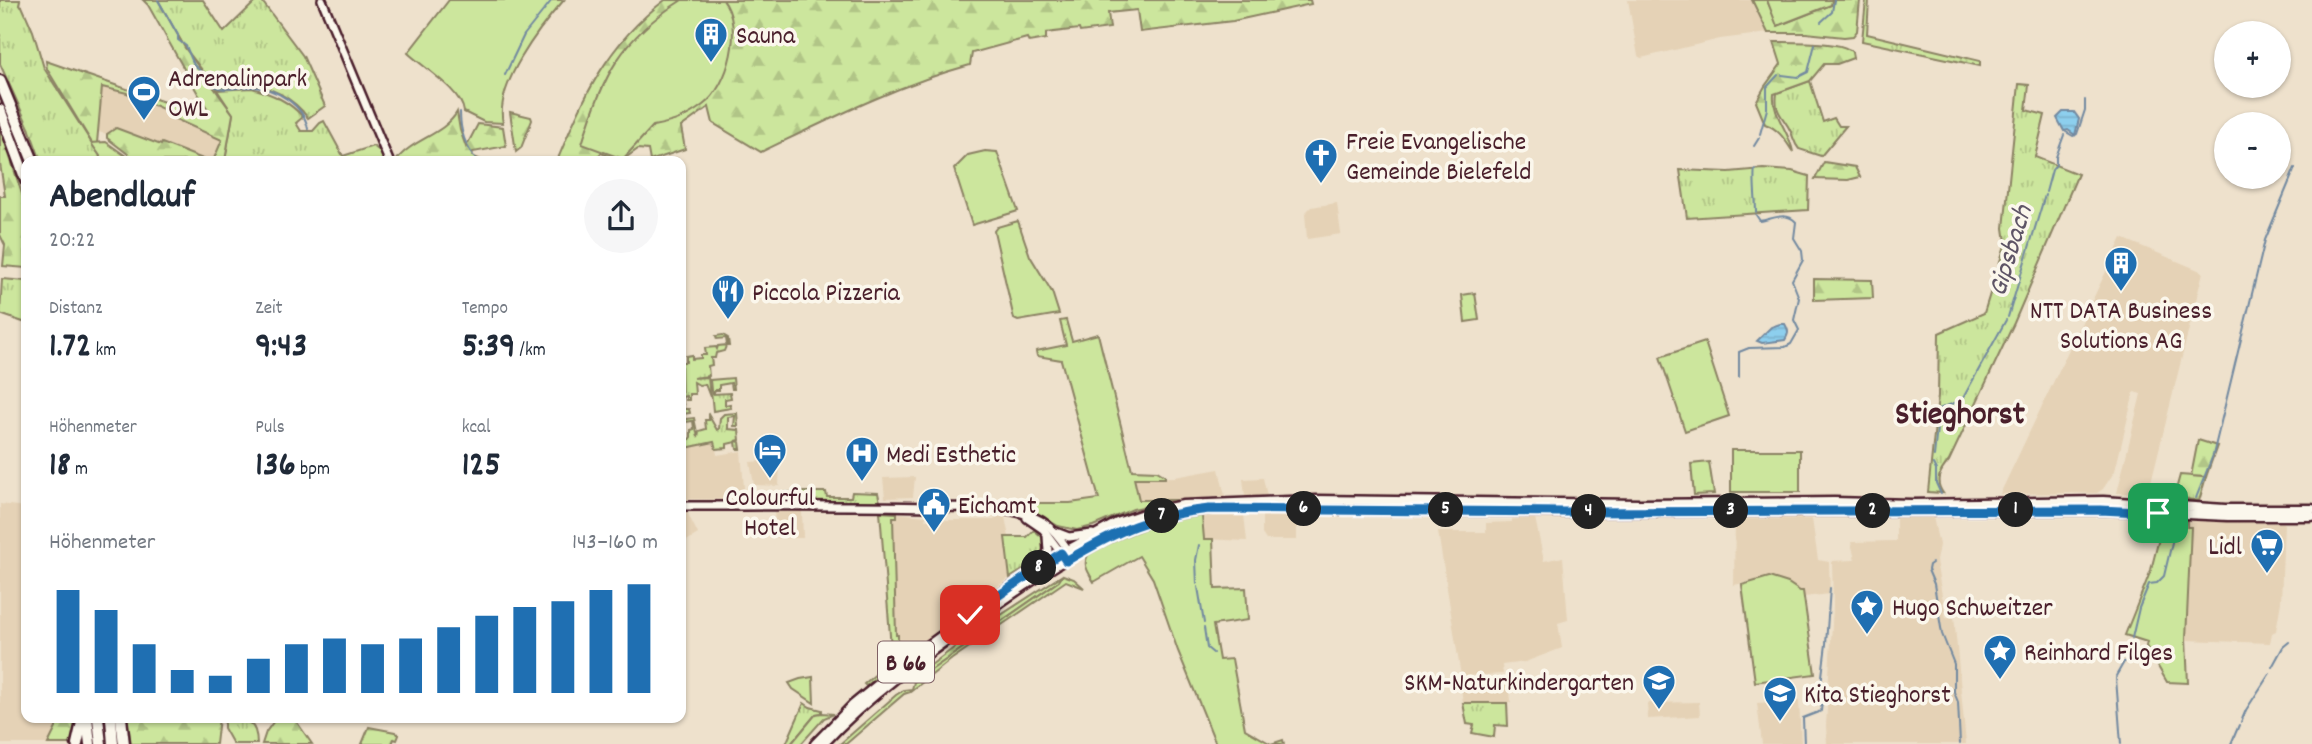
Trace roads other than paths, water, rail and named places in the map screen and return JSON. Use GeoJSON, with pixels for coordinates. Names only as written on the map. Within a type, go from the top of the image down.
{"type":"FeatureCollection","features":[{"type":"Feature","properties":{"kind":"highway"},"geometry":{"type":"LineString","coordinates":[[0,81],[31,156]]}},
{"type":"Feature","properties":{"kind":"highway"},"geometry":{"type":"LineString","coordinates":[[0,110],[21,167]]}},
{"type":"Feature","properties":{"kind":"highway"},"geometry":{"type":"LineString","coordinates":[[78,744],[84,723]]}},
{"type":"Feature","properties":{"kind":"highway"},"geometry":{"type":"LineString","coordinates":[[86,723],[90,744]]}},
{"type":"Feature","properties":{"kind":"highway"},"geometry":{"type":"LineString","coordinates":[[99,723],[101,744]]}},
{"type":"Feature","properties":{"kind":"highway"},"geometry":{"type":"LineString","coordinates":[[111,723],[113,744]]}},
{"type":"Feature","properties":{"kind":"highway"},"geometry":{"type":"LineString","coordinates":[[122,723],[126,744]]}},
{"type":"Feature","properties":{"kind":"main road"},"geometry":{"type":"LineString","coordinates":[[322,0],[386,156]]}},
{"type":"Feature","properties":{"kind":"main road","name":"B 66"},"geometry":{"type":"LineString","coordinates":[[823,744],[857,710],[938,646],[1096,533],[1140,515],[1184,505],[1581,507],[1953,504],[2312,509]]}},
{"type":"Feature","properties":{"kind":"main road","name":"B 66"},"geometry":{"type":"LineString","coordinates":[[815,744],[853,705],[903,664],[1038,568],[1134,525],[1184,511],[1330,505]]}},
{"type":"Feature","properties":{"kind":"main road"},"geometry":{"type":"LineString","coordinates":[[686,506],[900,507],[1014,511],[1061,535],[1069,537],[1096,533]]}},
{"type":"Feature","properties":{"kind":"main road","name":"B 66"},"geometry":{"type":"LineString","coordinates":[[2109,506],[2212,516],[2312,516]]}},
{"type":"Feature","properties":{"kind":"main road"},"geometry":{"type":"LineString","coordinates":[[1047,529],[1067,555]]}},
{"type":"Feature","properties":{"kind":"main road"},"geometry":{"type":"LineString","coordinates":[[1038,568],[1048,551],[1047,529]]}},
{"type":"Feature","properties":{"kind":"water"},"geometry":{"type":"Polygon","coordinates":[[[2063,112],[2074,112],[2079,119],[2075,135],[2068,130],[2064,131],[2057,118],[2063,112]]]}},
{"type":"Feature","properties":{"kind":"water"},"geometry":{"type":"Polygon","coordinates":[[[1785,324],[1787,328],[1785,340],[1762,343],[1757,341],[1771,327],[1785,324]]]}},
{"type":"Feature","properties":{"kind":"waterway"},"geometry":{"type":"LineString","coordinates":[[158,0],[178,35],[178,40],[186,46],[194,65],[209,83],[225,89],[262,88],[279,94],[301,112],[308,129]]}},
{"type":"Feature","properties":{"kind":"waterway"},"geometry":{"type":"LineString","coordinates":[[505,75],[524,35],[552,0]]}},
{"type":"Feature","properties":{"kind":"waterway"},"geometry":{"type":"LineString","coordinates":[[1821,22],[1832,12],[1834,0]]}},
{"type":"Feature","properties":{"kind":"waterway"},"geometry":{"type":"LineString","coordinates":[[1782,75],[1798,77],[1808,72],[1815,44]]}},
{"type":"Feature","properties":{"kind":"waterway"},"geometry":{"type":"LineString","coordinates":[[1760,134],[1767,109],[1767,87],[1778,75]]}},
{"type":"Feature","properties":{"kind":"waterway","name":"Gipsbach"},"geometry":{"type":"LineString","coordinates":[[2066,132],[2073,136],[2077,134],[2085,110],[2085,100]]}},
{"type":"Feature","properties":{"kind":"waterway"},"geometry":{"type":"LineString","coordinates":[[460,112],[464,138],[474,156]]}},
{"type":"Feature","properties":{"kind":"waterway","name":"Gipsbach"},"geometry":{"type":"LineString","coordinates":[[2046,192],[2064,135]]}},
{"type":"Feature","properties":{"kind":"waterway"},"geometry":{"type":"LineString","coordinates":[[1754,146],[1759,138]]}},
{"type":"Feature","properties":{"kind":"waterway"},"geometry":{"type":"LineString","coordinates":[[2196,498],[2213,455],[2265,240],[2295,168]]}},
{"type":"Feature","properties":{"kind":"waterway"},"geometry":{"type":"LineString","coordinates":[[1755,169],[1756,212]]}},
{"type":"Feature","properties":{"kind":"waterway","name":"Gipsbach"},"geometry":{"type":"LineString","coordinates":[[2008,317],[2045,195]]}},
{"type":"Feature","properties":{"kind":"waterway"},"geometry":{"type":"LineString","coordinates":[[1739,377],[1739,352],[1749,348],[1785,347],[1791,344],[1799,330],[1794,320],[1799,298],[1792,280],[1803,260],[1802,251],[1794,238],[1796,222],[1784,216],[1760,221],[1756,215]]}},
{"type":"Feature","properties":{"kind":"waterway","name":"Gipsbach"},"geometry":{"type":"LineString","coordinates":[[1934,456],[1939,409],[1962,400],[2006,320]]}},
{"type":"Feature","properties":{"kind":"waterway","name":"Gipsbach"},"geometry":{"type":"LineString","coordinates":[[1933,464],[1941,494]]}},
{"type":"Feature","properties":{"kind":"waterway"},"geometry":{"type":"LineString","coordinates":[[2132,638],[2139,608],[2149,584],[2157,583],[2164,576],[2174,534],[2185,523]]}},
{"type":"Feature","properties":{"kind":"waterway"},"geometry":{"type":"LineString","coordinates":[[1197,584],[1196,560],[1199,545]]}},
{"type":"Feature","properties":{"kind":"waterway","name":"Gipsbach"},"geometry":{"type":"LineString","coordinates":[[1932,563],[1928,570],[1934,584],[1942,634],[1954,664],[1960,744]]}},
{"type":"Feature","properties":{"kind":"waterway"},"geometry":{"type":"LineString","coordinates":[[1198,587],[1204,623]]}},
{"type":"Feature","properties":{"kind":"waterway"},"geometry":{"type":"LineString","coordinates":[[1823,691],[1821,684],[1830,588]]}},
{"type":"Feature","properties":{"kind":"waterway"},"geometry":{"type":"LineString","coordinates":[[1204,628],[1207,648],[1213,653]]}},
{"type":"Feature","properties":{"kind":"waterway"},"geometry":{"type":"LineString","coordinates":[[2272,667],[2283,647],[2289,642]]}},
{"type":"Feature","properties":{"kind":"waterway"},"geometry":{"type":"LineString","coordinates":[[2116,676],[2128,660],[2132,643]]}},
{"type":"Feature","properties":{"kind":"waterway"},"geometry":{"type":"LineString","coordinates":[[2241,722],[2270,673]]}},
{"type":"Feature","properties":{"kind":"waterway"},"geometry":{"type":"LineString","coordinates":[[2116,678],[2121,744]]}},
{"type":"Feature","properties":{"kind":"waterway"},"geometry":{"type":"LineString","coordinates":[[1804,744],[1803,718],[1821,711],[1822,702]]}},
{"type":"Feature","properties":{"kind":"waterway"},"geometry":{"type":"LineString","coordinates":[[2231,744],[2239,725]]}},
{"type":"Feature","properties":{"kind":"place","name":"Sauna"},"geometry":{"type":"Point","coordinates":[711,64]}},
{"type":"Feature","properties":{"kind":"place","name":"Adrenalinpark OWL"},"geometry":{"type":"Point","coordinates":[144,122]}},
{"type":"Feature","properties":{"kind":"place","name":"Freie Evangelische Gemeinde Bielefeld"},"geometry":{"type":"Point","coordinates":[1321,185]}},
{"type":"Feature","properties":{"kind":"place","name":"NTT DATA Business Solutions AG"},"geometry":{"type":"Point","coordinates":[2121,293]}},
{"type":"Feature","properties":{"kind":"place","name":"Piccola Pizzeria"},"geometry":{"type":"Point","coordinates":[728,321]}},
{"type":"Feature","properties":{"kind":"place","name":"Colourful Hotel"},"geometry":{"type":"Point","coordinates":[770,480]}},
{"type":"Feature","properties":{"kind":"place","name":"Medi Esthetic"},"geometry":{"type":"Point","coordinates":[862,483]}},
{"type":"Feature","properties":{"kind":"place","name":"Eichamt"},"geometry":{"type":"Point","coordinates":[934,534]}},
{"type":"Feature","properties":{"kind":"place","name":"Lidl"},"geometry":{"type":"Point","coordinates":[2267,575]}},
{"type":"Feature","properties":{"kind":"place","name":"Hugo Schweitzer"},"geometry":{"type":"Point","coordinates":[1867,636]}},
{"type":"Feature","properties":{"kind":"place","name":"Reinhard Filges"},"geometry":{"type":"Point","coordinates":[2000,681]}},
{"type":"Feature","properties":{"kind":"place","name":"SKM-Naturkindergarten"},"geometry":{"type":"Point","coordinates":[1659,711]}},
{"type":"Feature","properties":{"kind":"place","name":"Kita Stieghorst"},"geometry":{"type":"Point","coordinates":[1780,723]}},
{"type":"Feature","properties":{"kind":"district","name":"Stieghorst"},"geometry":{"type":"Point","coordinates":[1960,411]}}]}
